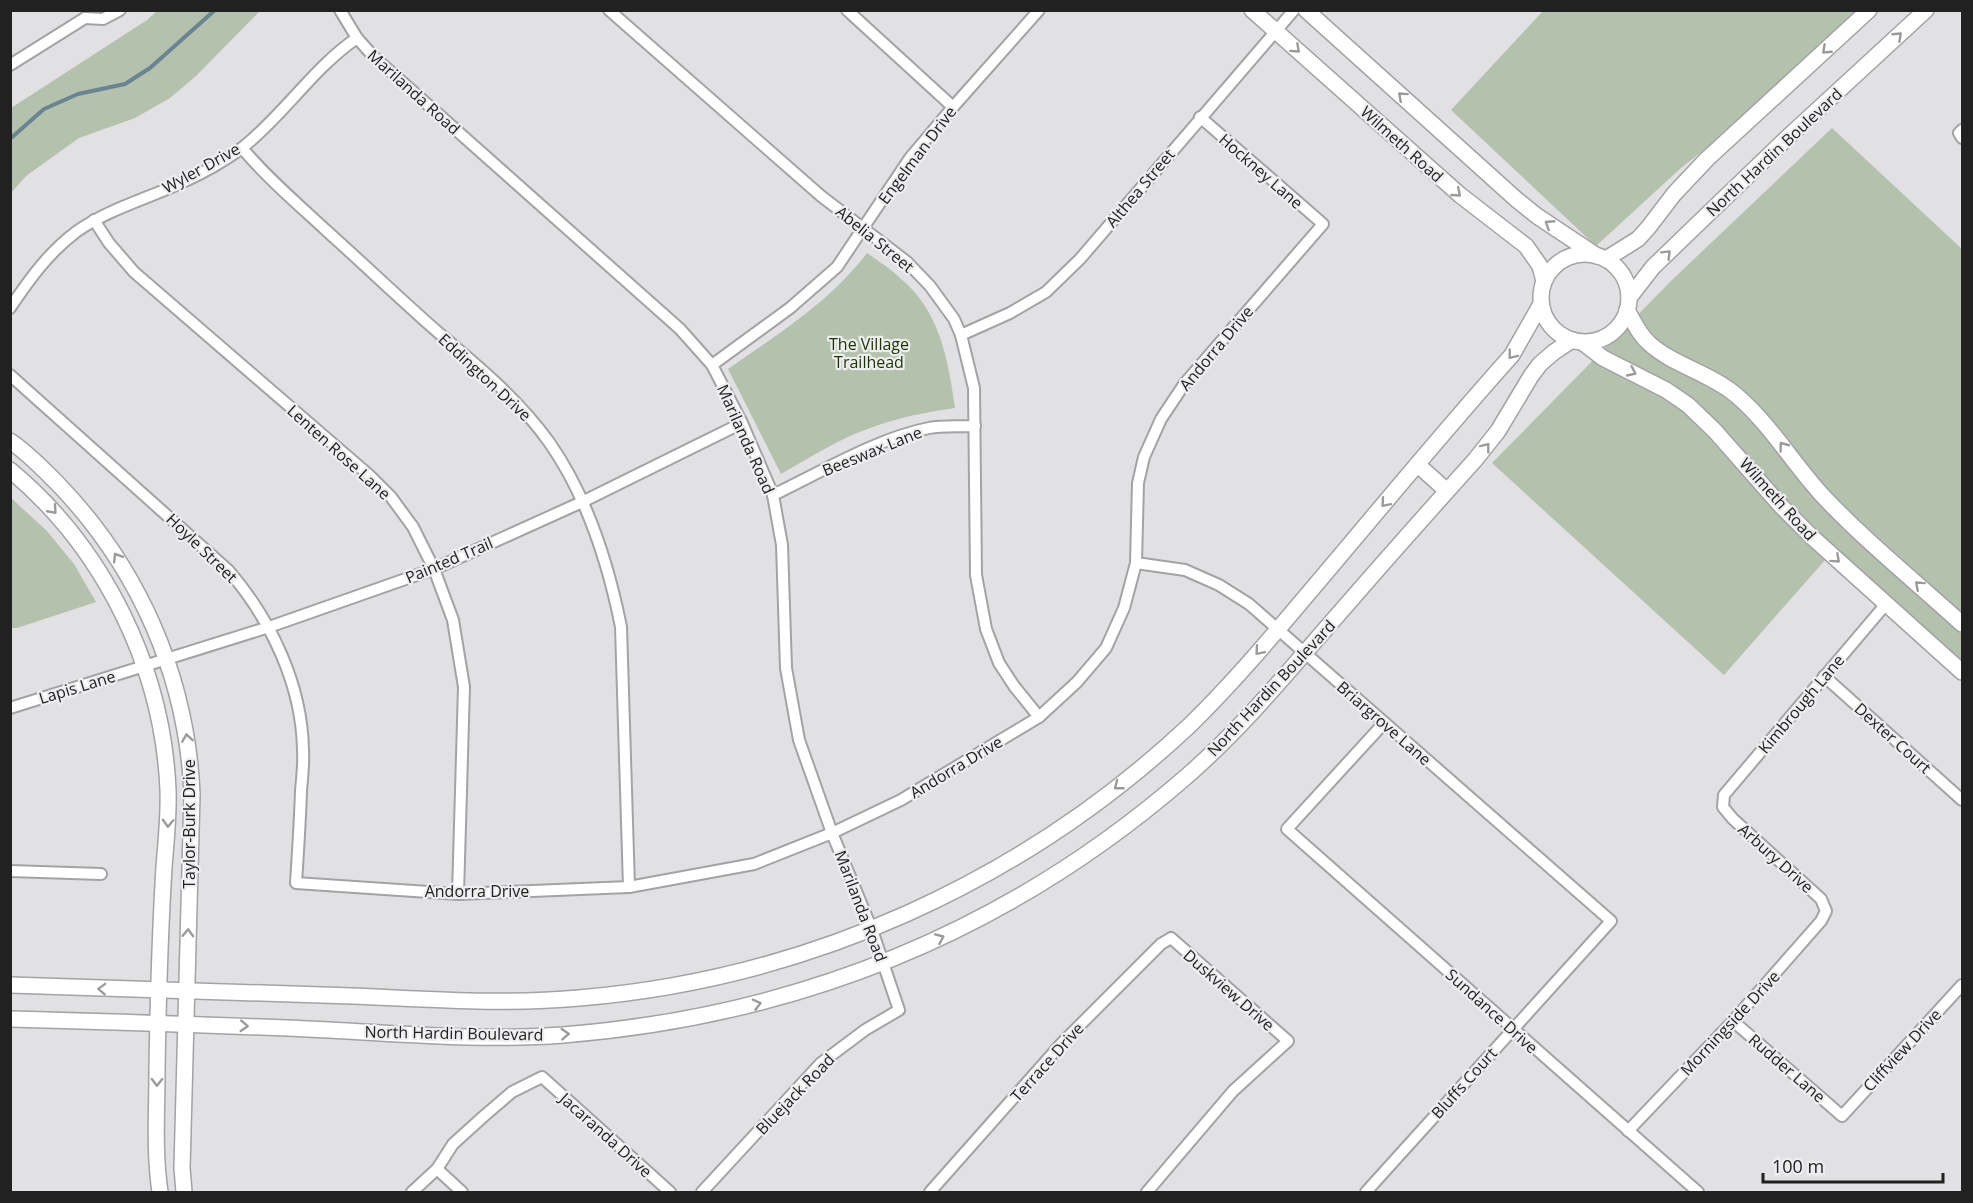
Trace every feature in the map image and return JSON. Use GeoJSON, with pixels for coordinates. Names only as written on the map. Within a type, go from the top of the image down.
{"type":"FeatureCollection","features":[{"type":"Feature","properties":{"kind":"main road","name":"Wilmeth Road"},"geometry":{"type":"LineString","coordinates":[[1252,10],[1460,195],[1526,246],[1540,266],[1544,281]]}},
{"type":"Feature","properties":{"kind":"main road"},"geometry":{"type":"LineString","coordinates":[[1306,10],[1517,200],[1537,216],[1616,267],[1626,283],[1628,304],[1640,333],[1650,344],[1665,355],[1705,374],[1734,394],[1766,425],[1807,478],[1834,507],[1962,624]]}},
{"type":"Feature","properties":{"kind":"main road"},"geometry":{"type":"LineString","coordinates":[[1628,304],[1618,327],[1612,333],[1595,341],[1577,341],[1560,334],[1553,328],[1543,313],[1540,295],[1550,269],[1565,258],[1583,253],[1602,257],[1638,238],[1674,194],[1707,159],[1869,10]]}},
{"type":"Feature","properties":{"kind":"main road","name":"North Hardin Boulevard"},"geometry":{"type":"LineString","coordinates":[[1628,304],[1653,267],[1787,138],[1926,10]]}},
{"type":"Feature","properties":{"kind":"main road","name":"North Hardin Boulevard"},"geometry":{"type":"LineString","coordinates":[[10,986],[489,1002],[588,998],[731,974],[779,962],[872,930],[987,875],[1021,855],[1083,813],[1146,764],[1192,723],[1277,630],[1512,355],[1540,304]]}},
{"type":"Feature","properties":{"kind":"main road","name":"Wilmeth Road"},"geometry":{"type":"LineString","coordinates":[[1577,341],[1603,358],[1666,390],[1688,405],[1738,454],[1797,522],[1962,672]]}},
{"type":"Feature","properties":{"kind":"main road","name":"North Hardin Boulevard"},"geometry":{"type":"LineString","coordinates":[[10,1019],[489,1037],[560,1035],[651,1026],[722,1012],[793,994],[884,962],[953,932],[1007,904],[1109,839],[1209,756],[1250,715],[1447,491],[1498,430],[1540,364],[1554,352],[1577,341]]}},
{"type":"Feature","properties":{"kind":"main road","name":"Taylor-Burk Drive"},"geometry":{"type":"LineString","coordinates":[[10,441],[49,475],[81,508],[114,553],[143,602],[167,660],[183,721],[192,794],[182,1168],[184,1192]]}},
{"type":"Feature","properties":{"kind":"main road"},"geometry":{"type":"LineString","coordinates":[[1418,465],[1447,491]]}},
{"type":"Feature","properties":{"kind":"main road","name":"Taylor-Burk Drive"},"geometry":{"type":"LineString","coordinates":[[10,470],[42,499],[87,552],[114,596],[144,666],[160,718],[168,789],[158,1023],[156,1129],[160,1192]]}},
{"type":"Feature","properties":{"kind":"street"},"geometry":{"type":"LineString","coordinates":[[10,65],[83,14],[103,19],[120,10]]}},
{"type":"Feature","properties":{"kind":"street","name":"Marilanda Road"},"geometry":{"type":"LineString","coordinates":[[340,10],[357,38],[374,57],[680,329],[712,365],[742,423],[773,495],[782,545],[786,668],[799,740],[832,833],[884,962],[899,1010]]}},
{"type":"Feature","properties":{"kind":"street","name":"Abelia Street"},"geometry":{"type":"LineString","coordinates":[[609,10],[780,162],[907,262],[930,286],[954,319],[961,335],[974,388],[976,575],[987,629],[999,663],[1039,717]]}},
{"type":"Feature","properties":{"kind":"street"},"geometry":{"type":"LineString","coordinates":[[847,10],[953,107]]}},
{"type":"Feature","properties":{"kind":"street","name":"Engelman Drive"},"geometry":{"type":"LineString","coordinates":[[712,365],[790,308],[837,267],[910,158],[1039,10]]}},
{"type":"Feature","properties":{"kind":"street","name":"Althea Street"},"geometry":{"type":"LineString","coordinates":[[961,335],[1010,313],[1046,292],[1080,259],[1294,10]]}},
{"type":"Feature","properties":{"kind":"street","name":"Wyler Drive"},"geometry":{"type":"LineString","coordinates":[[10,308],[53,251],[75,233],[117,208],[184,182],[242,148],[279,114],[336,54],[357,38]]}},
{"type":"Feature","properties":{"kind":"street","name":"Hockney Lane"},"geometry":{"type":"LineString","coordinates":[[1200,117],[1323,224]]}},
{"type":"Feature","properties":{"kind":"street","name":"Eddington Drive"},"geometry":{"type":"LineString","coordinates":[[242,148],[272,182],[523,409],[568,472],[597,538],[613,585],[621,627],[629,887]]}},
{"type":"Feature","properties":{"kind":"street","name":"Lenten Rose Lane"},"geometry":{"type":"LineString","coordinates":[[94,220],[114,249],[134,272],[369,475],[391,497],[413,527],[434,568],[453,620],[464,687],[458,894]]}},
{"type":"Feature","properties":{"kind":"street","name":"Andorra Drive"},"geometry":{"type":"LineString","coordinates":[[297,883],[458,894],[629,887],[753,864],[832,833],[901,800],[1039,717],[1077,682],[1106,648],[1124,608],[1136,563],[1137,483],[1144,457],[1161,419],[1185,382],[1323,224]]}},
{"type":"Feature","properties":{"kind":"street","name":"Hoyle Street"},"geometry":{"type":"LineString","coordinates":[[10,375],[230,571],[269,627],[284,662],[297,702],[303,750],[297,883]]}},
{"type":"Feature","properties":{"kind":"street","name":"Painted Trail"},"geometry":{"type":"LineString","coordinates":[[144,666],[269,627],[434,568],[582,502],[742,423]]}},
{"type":"Feature","properties":{"kind":"street","name":"Beeswax Lane"},"geometry":{"type":"LineString","coordinates":[[773,495],[866,450],[910,432],[933,427],[975,426]]}},
{"type":"Feature","properties":{"kind":"street","name":"Briargrove Lane"},"geometry":{"type":"LineString","coordinates":[[1136,563],[1185,570],[1219,585],[1249,604],[1611,921]]}},
{"type":"Feature","properties":{"kind":"street","name":"Kimbrough Lane"},"geometry":{"type":"LineString","coordinates":[[1723,807],[1724,795],[1886,604]]}},
{"type":"Feature","properties":{"kind":"street","name":"Lapis Lane"},"geometry":{"type":"LineString","coordinates":[[10,708],[144,666]]}},
{"type":"Feature","properties":{"kind":"street","name":"Dexter Court"},"geometry":{"type":"LineString","coordinates":[[1824,676],[1962,800]]}},
{"type":"Feature","properties":{"kind":"street","name":"Sundance Drive"},"geometry":{"type":"LineString","coordinates":[[1383,723],[1287,829],[1698,1192]]}},
{"type":"Feature","properties":{"kind":"street","name":"Arbury Drive"},"geometry":{"type":"LineString","coordinates":[[1723,807],[1733,819],[1821,899],[1826,911]]}},
{"type":"Feature","properties":{"kind":"street"},"geometry":{"type":"LineString","coordinates":[[10,872],[101,874]]}},
{"type":"Feature","properties":{"kind":"street","name":"Morningside Drive"},"geometry":{"type":"LineString","coordinates":[[1628,1131],[1733,1021],[1821,921],[1826,911]]}},
{"type":"Feature","properties":{"kind":"street","name":"Bluffs Court"},"geometry":{"type":"LineString","coordinates":[[1366,1192],[1611,921]]}},
{"type":"Feature","properties":{"kind":"street","name":"Duskview Drive"},"geometry":{"type":"LineString","coordinates":[[1147,1192],[1233,1091],[1288,1041],[1171,938]]}},
{"type":"Feature","properties":{"kind":"street","name":"Terrace Drive"},"geometry":{"type":"LineString","coordinates":[[930,1192],[1062,1043],[1161,944],[1171,938]]}},
{"type":"Feature","properties":{"kind":"street","name":"Cliffview Drive"},"geometry":{"type":"LineString","coordinates":[[1842,1116],[1962,985]]}},
{"type":"Feature","properties":{"kind":"street","name":"Bluejack Road"},"geometry":{"type":"LineString","coordinates":[[702,1192],[821,1063],[865,1030],[899,1010]]}},
{"type":"Feature","properties":{"kind":"street","name":"Rudder Lane"},"geometry":{"type":"LineString","coordinates":[[1733,1021],[1842,1116]]}},
{"type":"Feature","properties":{"kind":"street","name":"Jacaranda Drive"},"geometry":{"type":"LineString","coordinates":[[437,1169],[453,1144],[484,1116],[512,1092],[542,1077],[670,1192]]}},
{"type":"Feature","properties":{"kind":"street"},"geometry":{"type":"LineString","coordinates":[[412,1192],[437,1169],[462,1192]]}},
{"type":"Feature","properties":{"kind":"green space"},"geometry":{"type":"Polygon","coordinates":[[[157,11],[260,11],[196,76],[170,98],[135,118],[79,138],[26,176],[11,193],[11,108],[147,20],[157,11]]]}},
{"type":"Feature","properties":{"kind":"green space"},"geometry":{"type":"Polygon","coordinates":[[[1543,11],[1871,11],[1801,73],[1681,168],[1596,246],[1451,110],[1543,11]]]}},
{"type":"Feature","properties":{"kind":"green space"},"geometry":{"type":"Polygon","coordinates":[[[1832,128],[1962,249],[1962,682],[1826,559],[1724,675],[1492,463],[1672,280],[1832,128]]]}},
{"type":"Feature","properties":{"kind":"green space","name":"The Village Trailhead"},"geometry":{"type":"Polygon","coordinates":[[[867,253],[896,274],[914,291],[924,305],[940,337],[955,408],[903,418],[861,431],[781,474],[728,369],[820,302],[837,287],[867,253]]]}},
{"type":"Feature","properties":{"kind":"green space"},"geometry":{"type":"Polygon","coordinates":[[[10,497],[47,531],[74,564],[96,602],[11,628],[10,497]]]}},
{"type":"Feature","properties":{"kind":"waterway"},"geometry":{"type":"LineString","coordinates":[[10,139],[44,109],[78,94],[125,84],[150,68],[215,10]]}}]}
